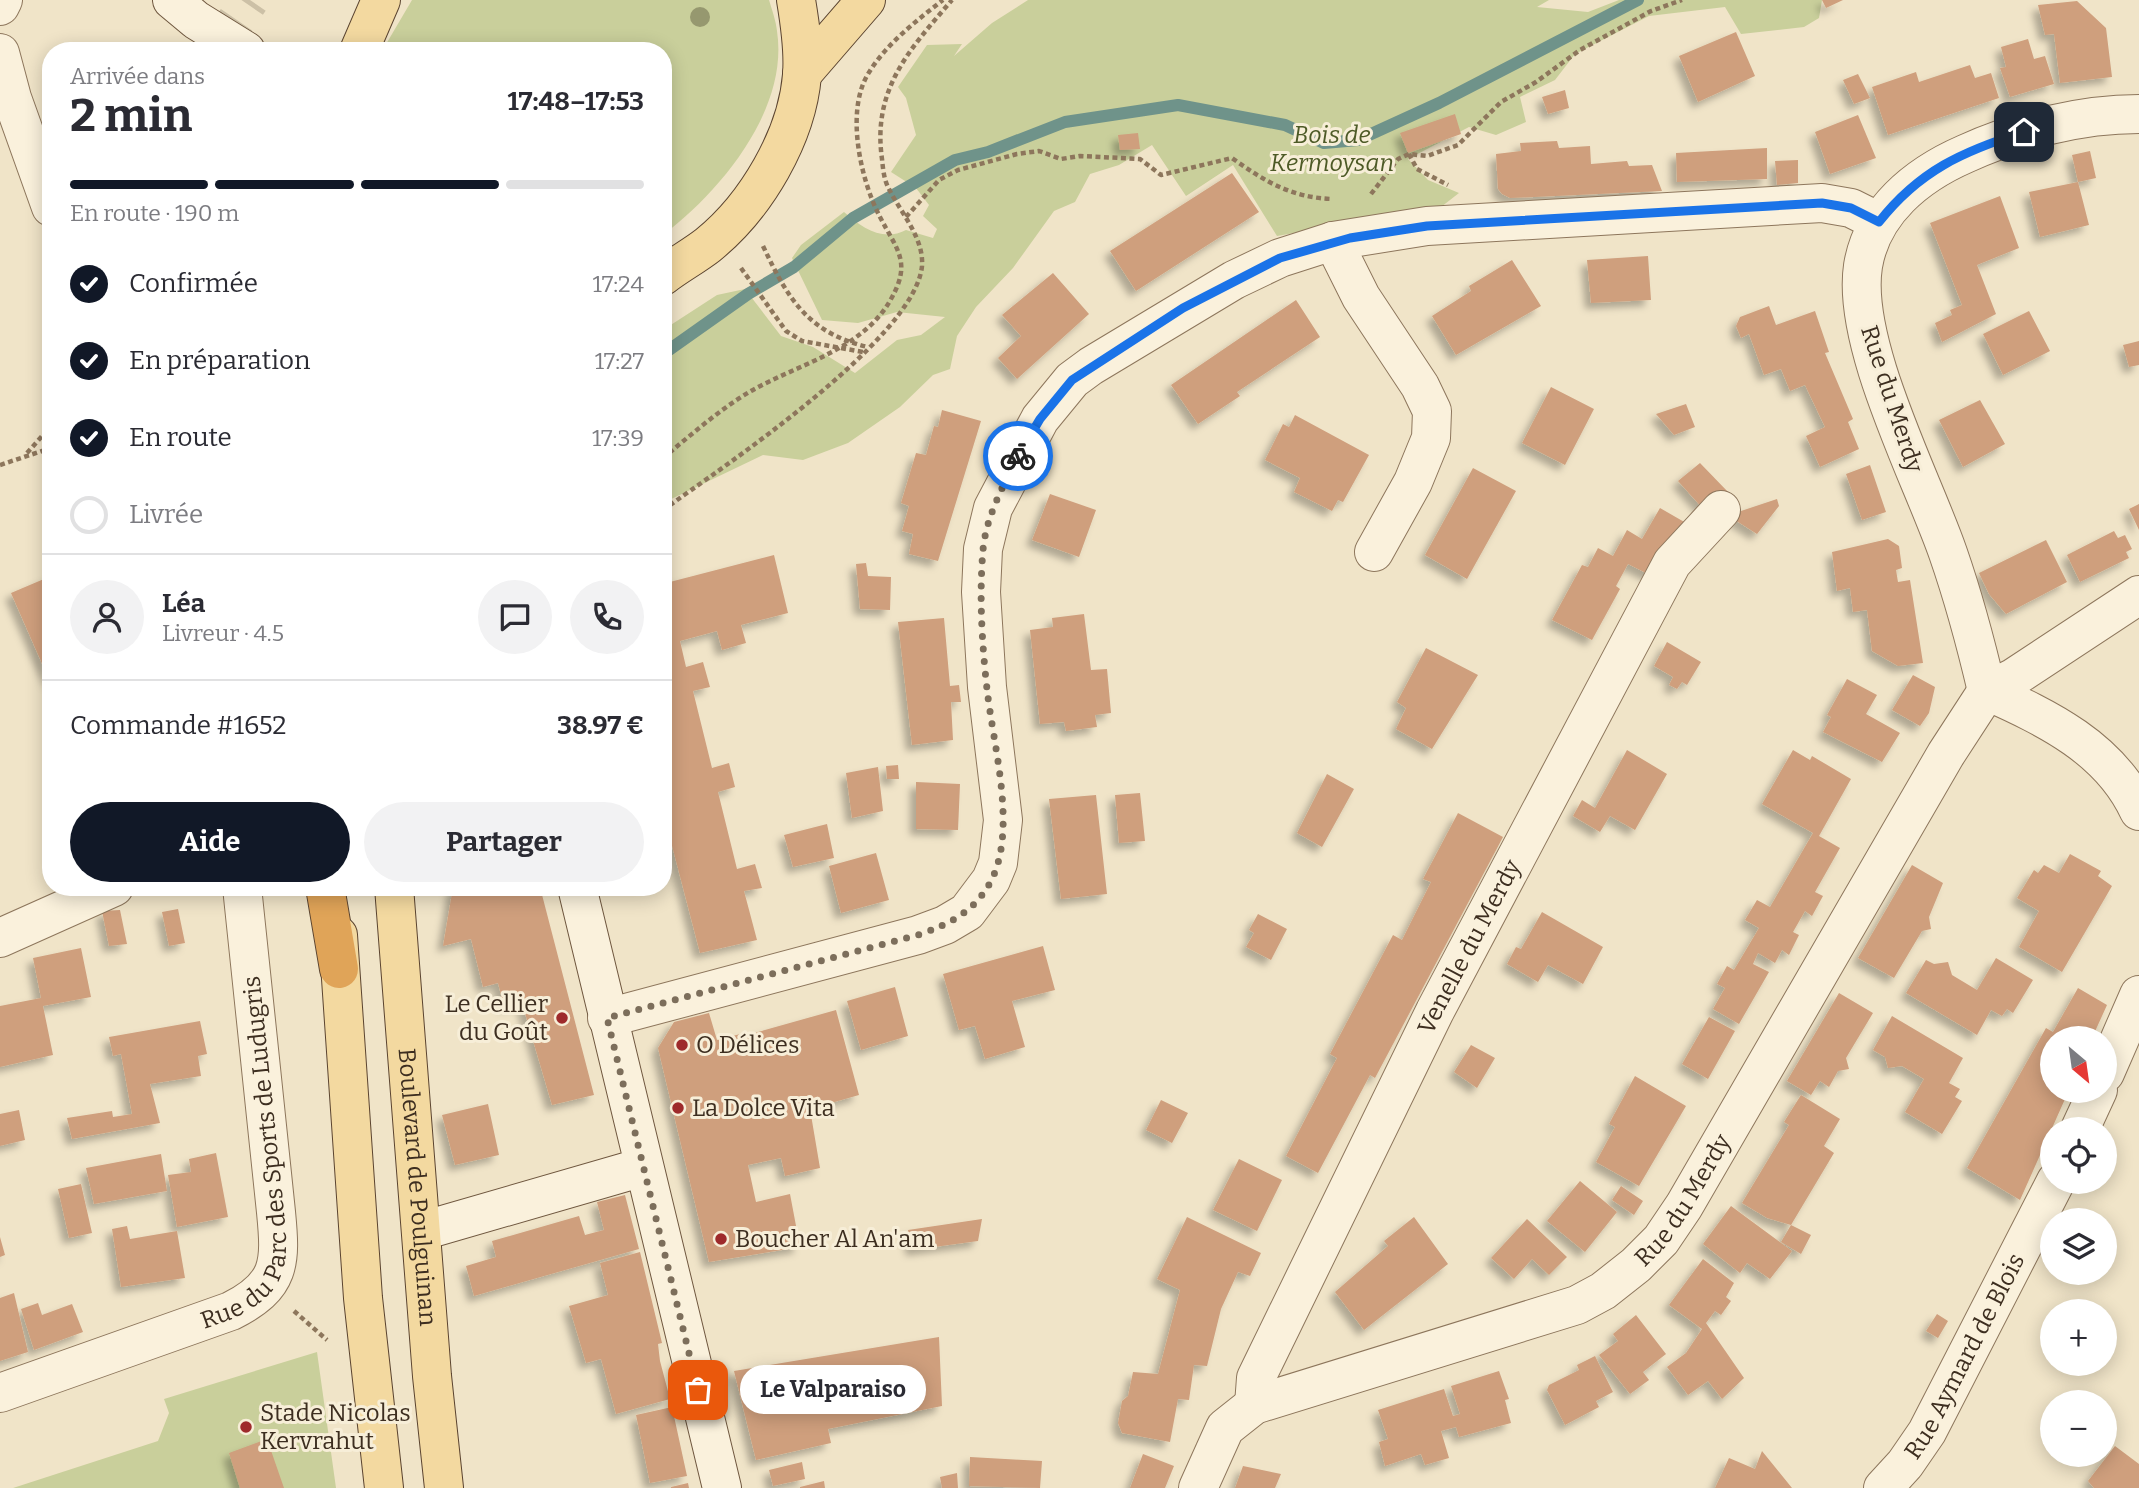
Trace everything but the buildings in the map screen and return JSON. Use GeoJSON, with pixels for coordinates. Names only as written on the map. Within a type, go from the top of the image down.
{"type":"FeatureCollection","features":[{"type":"Feature","properties":{"kind":"highway"},"geometry":{"type":"LineString","coordinates":[[327,896],[339,969]]}},
{"type":"Feature","properties":{"kind":"main road"},"geometry":{"type":"LineString","coordinates":[[363,42],[381,0]]}},
{"type":"Feature","properties":{"kind":"main road"},"geometry":{"type":"LineString","coordinates":[[672,270],[707,246],[752,198],[796,113],[802,74],[796,0]]}},
{"type":"Feature","properties":{"kind":"main road"},"geometry":{"type":"LineString","coordinates":[[802,74],[866,0]]}},
{"type":"Feature","properties":{"kind":"main road"},"geometry":{"type":"LineString","coordinates":[[337,896],[339,969],[363,1298],[384,1488]]}},
{"type":"Feature","properties":{"kind":"main road","name":"Boulevard de Poulguinan"},"geometry":{"type":"LineString","coordinates":[[395,896],[432,1376],[444,1488]]}},
{"type":"Feature","properties":{"kind":"street"},"geometry":{"type":"LineString","coordinates":[[0,6],[3,0]]}},
{"type":"Feature","properties":{"kind":"street"},"geometry":{"type":"LineString","coordinates":[[172,0],[196,20],[231,42]]}},
{"type":"Feature","properties":{"kind":"street"},"geometry":{"type":"LineString","coordinates":[[0,53],[12,98],[42,182]]}},
{"type":"Feature","properties":{"kind":"street","name":"Rue du Merdy"},"geometry":{"type":"LineString","coordinates":[[1987,691],[1971,625],[1948,553],[1915,472],[1872,346],[1864,312],[1863,267],[1879,222],[1900,196],[1923,176],[1989,142],[2074,121],[2139,114]]}},
{"type":"Feature","properties":{"kind":"street"},"geometry":{"type":"LineString","coordinates":[[607,1018],[897,942],[945,925],[967,912],[995,871],[1002,844],[1003,820],[987,687],[981,592],[983,549],[993,508],[1021,450],[1057,397],[1091,366],[1234,280],[1280,258],[1333,242],[1427,226],[1822,203],[1851,208],[1879,222]]}},
{"type":"Feature","properties":{"kind":"street"},"geometry":{"type":"LineString","coordinates":[[1333,242],[1361,297],[1420,386],[1432,411],[1431,438],[1413,482],[1374,552]]}},
{"type":"Feature","properties":{"kind":"street","name":"Venelle du Merdy"},"geometry":{"type":"LineString","coordinates":[[1254,1405],[1256,1377],[1435,1012],[1672,562],[1721,510]]}},
{"type":"Feature","properties":{"kind":"street","name":"Rue du Merdy"},"geometry":{"type":"LineString","coordinates":[[1198,1488],[1225,1428],[1254,1405],[1542,1318],[1603,1291],[1636,1265],[1661,1241],[1684,1206],[1939,766],[1987,691],[2012,678],[2139,595]]}},
{"type":"Feature","properties":{"kind":"street"},"geometry":{"type":"LineString","coordinates":[[1987,691],[2031,711],[2078,738],[2117,775],[2139,811]]}},
{"type":"Feature","properties":{"kind":"street"},"geometry":{"type":"LineString","coordinates":[[0,938],[94,896]]}},
{"type":"Feature","properties":{"kind":"street","name":"Rue du Parc des Sports de Ludugris"},"geometry":{"type":"LineString","coordinates":[[0,1393],[231,1311],[267,1287],[275,1273],[279,1238],[243,896]]}},
{"type":"Feature","properties":{"kind":"street"},"geometry":{"type":"LineString","coordinates":[[579,896],[722,1488]]}},
{"type":"Feature","properties":{"kind":"street"},"geometry":{"type":"LineString","coordinates":[[2118,1043],[2139,995]]}},
{"type":"Feature","properties":{"kind":"street"},"geometry":{"type":"LineString","coordinates":[[422,1231],[643,1167]]}},
{"type":"Feature","properties":{"kind":"street","name":"Rue Aymard de Blois"},"geometry":{"type":"LineString","coordinates":[[1883,1488],[1927,1432],[2049,1194]]}},
{"type":"Feature","properties":{"kind":"path"},"geometry":{"type":"LineString","coordinates":[[672,451],[751,391],[838,349],[890,303],[901,281],[903,262],[896,243],[869,194],[859,149],[861,90],[868,75],[888,48],[943,0]]}},
{"type":"Feature","properties":{"kind":"path"},"geometry":{"type":"LineString","coordinates":[[672,503],[816,397],[901,313],[917,288],[922,265],[920,246],[885,178],[880,144],[885,99],[903,58],[952,0]]}},
{"type":"Feature","properties":{"kind":"path"},"geometry":{"type":"LineString","coordinates":[[1367,199],[1398,159],[1409,154],[1427,156],[1458,145],[1501,102],[1536,82],[1580,50],[1651,11],[1682,0]]}},
{"type":"Feature","properties":{"kind":"path"},"geometry":{"type":"LineString","coordinates":[[906,217],[939,180],[957,170],[1039,151],[1061,159],[1080,156],[1140,159],[1161,175],[1231,158],[1279,188],[1310,198],[1344,199]]}},
{"type":"Feature","properties":{"kind":"path"},"geometry":{"type":"LineString","coordinates":[[1409,154],[1417,169],[1452,187]]}},
{"type":"Feature","properties":{"kind":"path"},"geometry":{"type":"LineString","coordinates":[[772,265],[791,299],[815,326],[866,350]]}},
{"type":"Feature","properties":{"kind":"path"},"geometry":{"type":"LineString","coordinates":[[751,279],[769,310],[786,331],[802,341],[838,349],[866,350]]}},
{"type":"Feature","properties":{"kind":"path"},"geometry":{"type":"LineString","coordinates":[[27,454],[42,436]]}},
{"type":"Feature","properties":{"kind":"path"},"geometry":{"type":"LineString","coordinates":[[0,465],[42,450]]}},
{"type":"Feature","properties":{"kind":"path"},"geometry":{"type":"LineString","coordinates":[[267,1287],[332,1346]]}},
{"type":"Feature","properties":{"kind":"green space"},"geometry":{"type":"Polygon","coordinates":[[[412,0],[769,0],[777,31],[778,60],[772,90],[746,146],[707,196],[672,228],[672,42],[387,42],[412,0]]]}},
{"type":"Feature","properties":{"kind":"green space","name":"Bois de Kermoysan"},"geometry":{"type":"Polygon","coordinates":[[[1028,0],[1549,0],[1537,7],[1588,12],[1619,0],[1822,0],[1819,18],[1804,27],[1741,34],[1725,7],[1649,16],[1575,54],[1555,80],[1520,97],[1526,122],[1496,135],[1469,127],[1408,159],[1428,180],[1459,193],[1441,207],[1277,236],[1233,165],[1186,196],[1152,145],[1119,165],[1090,174],[1075,202],[1054,211],[1013,268],[976,307],[957,336],[950,369],[933,375],[900,407],[848,443],[803,460],[763,455],[672,499],[672,324],[717,295],[745,289],[781,336],[813,347],[855,373],[897,340],[921,335],[945,317],[897,312],[858,323],[822,320],[792,258],[801,245],[844,212],[873,232],[889,234],[906,230],[933,238],[937,229],[923,216],[929,205],[916,188],[891,172],[916,135],[906,98],[898,87],[927,45],[962,44],[954,56],[992,23],[1028,0]]]}},
{"type":"Feature","properties":{"kind":"green space","name":"Stade Nicolas Kervrahut"},"geometry":{"type":"Polygon","coordinates":[[[317,1352],[336,1488],[13,1488],[158,1441],[169,1413],[164,1399],[317,1352]]]}},
{"type":"Feature","properties":{"kind":"waterway"},"geometry":{"type":"LineString","coordinates":[[672,348],[748,294],[794,267],[853,218],[955,160],[988,152],[1065,122],[1178,105],[1285,125],[1324,143],[1358,140],[1439,103],[1638,0]]}},
{"type":"Feature","properties":{"kind":"tunnel"},"geometry":{"type":"LineString","coordinates":[[221,42],[250,0]]}},
{"type":"Feature","properties":{"kind":"way so far"},"geometry":{"type":"LineString","coordinates":[[698,1390],[607,1018],[918,935],[945,925],[967,912],[981,895],[998,863],[1003,820],[987,687],[981,592],[983,549],[993,508],[1018,456]]}},
{"type":"Feature","properties":{"kind":"place","name":"Le Cellier du Goût"},"geometry":{"type":"Point","coordinates":[562,1018]}},
{"type":"Feature","properties":{"kind":"place","name":"O Délices"},"geometry":{"type":"Point","coordinates":[682,1045]}},
{"type":"Feature","properties":{"kind":"place","name":"La Dolce Vita"},"geometry":{"type":"Point","coordinates":[678,1108]}},
{"type":"Feature","properties":{"kind":"place","name":"Boucher Al An'am"},"geometry":{"type":"Point","coordinates":[721,1239]}},
{"type":"Feature","properties":{"kind":"place","name":"Le Valparaiso"},"geometry":{"type":"Point","coordinates":[698,1390]}},
{"type":"Feature","properties":{"kind":"place","name":"Stade Nicolas Kervrahut"},"geometry":{"type":"Point","coordinates":[246,1427]}},
{"type":"Feature","properties":{"kind":"route"},"geometry":{"type":"LineString","coordinates":[[1018,456],[1040,419],[1072,380],[1183,308],[1280,258],[1368,234],[1474,223],[1822,203],[1851,208],[1879,222],[1900,196],[1923,176],[1989,142],[2024,132]]}}]}
